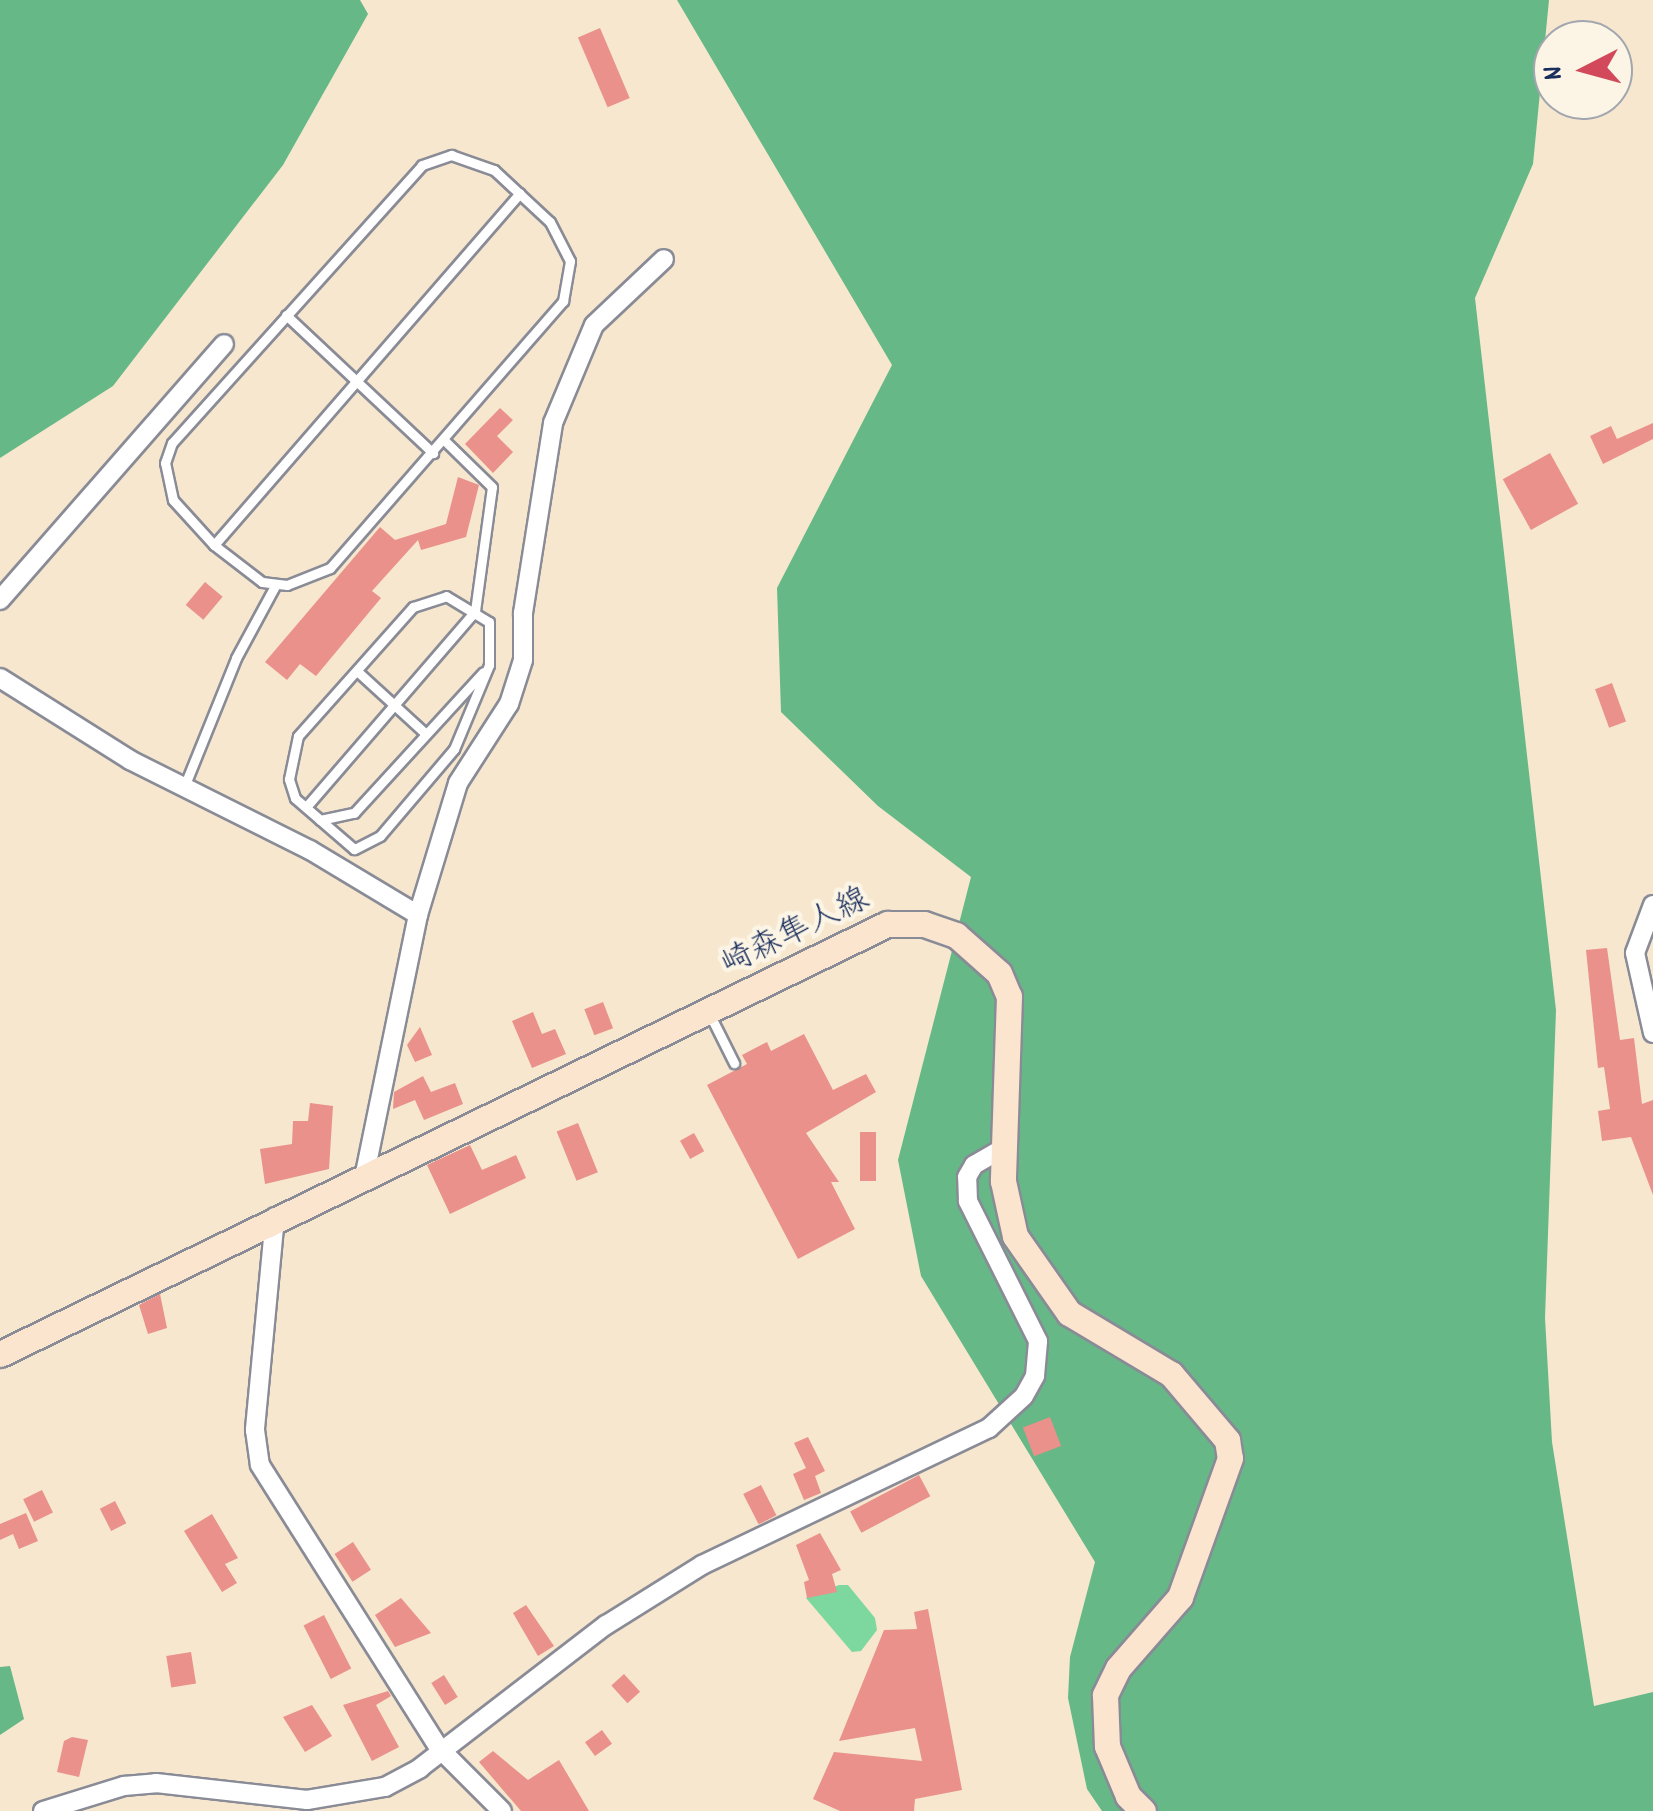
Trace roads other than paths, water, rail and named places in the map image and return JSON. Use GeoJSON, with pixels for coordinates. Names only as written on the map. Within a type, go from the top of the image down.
{"type":"FeatureCollection","features":[{"type":"Feature","properties":{"kind":"main road","name":"崎森隼人線"},"geometry":{"type":"LineString","coordinates":[[0,1354],[886,924],[924,924],[956,935],[999,973],[1009,996],[1006,1212],[1056,1298],[1086,1326],[1171,1374],[1227,1440],[1230,1458],[1180,1597],[1118,1668],[1105,1696],[1107,1746],[1128,1796],[1143,1811]]}},
{"type":"Feature","properties":{"kind":"street"},"geometry":{"type":"LineString","coordinates":[[364,1178],[418,915],[458,783],[510,704],[524,660],[523,613],[552,423],[576,358],[594,324],[664,259]]}},
{"type":"Feature","properties":{"kind":"street"},"geometry":{"type":"LineString","coordinates":[[0,600],[224,344]]}},
{"type":"Feature","properties":{"kind":"street"},"geometry":{"type":"LineString","coordinates":[[0,678],[184,788],[310,850],[418,915]]}},
{"type":"Feature","properties":{"kind":"street"},"geometry":{"type":"LineString","coordinates":[[1653,905],[1635,953],[1653,1034]]}},
{"type":"Feature","properties":{"kind":"street"},"geometry":{"type":"LineString","coordinates":[[43,1811],[124,1786],[156,1784],[345,1798],[385,1787],[606,1625],[702,1565],[1012,1412],[1035,1376],[1038,1341],[968,1201],[967,1177],[987,1154],[1007,1146]]}},
{"type":"Feature","properties":{"kind":"street"},"geometry":{"type":"LineString","coordinates":[[276,1217],[255,1430],[260,1465],[439,1748],[502,1811]]}},
{"type":"Feature","properties":{"kind":"lane"},"geometry":{"type":"LineString","coordinates":[[451,156],[494,170],[565,244],[567,291],[547,323],[330,568],[310,580],[276,584],[247,574],[214,545],[173,500],[165,464],[172,443],[286,315],[422,164],[451,156]]}},
{"type":"Feature","properties":{"kind":"lane"},"geometry":{"type":"LineString","coordinates":[[214,545],[520,193]]}},
{"type":"Feature","properties":{"kind":"lane"},"geometry":{"type":"LineString","coordinates":[[286,315],[432,453]]}},
{"type":"Feature","properties":{"kind":"lane"},"geometry":{"type":"LineString","coordinates":[[306,807],[475,610],[492,487],[444,440]]}},
{"type":"Feature","properties":{"kind":"lane"},"geometry":{"type":"LineString","coordinates":[[184,788],[236,658],[276,584]]}},
{"type":"Feature","properties":{"kind":"lane"},"geometry":{"type":"LineString","coordinates":[[446,596],[475,610],[489,622],[489,665],[454,750],[380,836],[366,848],[354,849],[306,807],[289,779],[298,736],[428,600],[446,596]]}},
{"type":"Feature","properties":{"kind":"lane"},"geometry":{"type":"LineString","coordinates":[[320,820],[354,813],[489,665]]}},
{"type":"Feature","properties":{"kind":"lane"},"geometry":{"type":"LineString","coordinates":[[357,670],[396,702],[426,734]]}},
{"type":"Feature","properties":{"kind":"lane"},"geometry":{"type":"LineString","coordinates":[[709,1013],[734,1062]]}}]}
